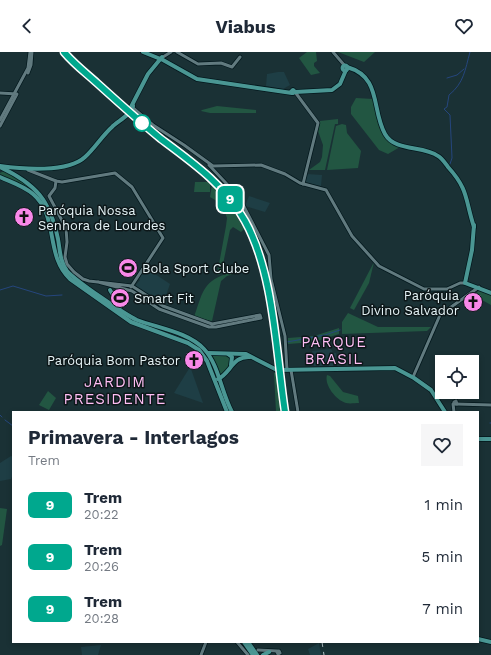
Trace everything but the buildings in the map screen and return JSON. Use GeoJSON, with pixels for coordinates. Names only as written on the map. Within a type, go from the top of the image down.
{"type":"FeatureCollection","features":[{"type":"Feature","properties":{"kind":"main road"},"geometry":{"type":"LineString","coordinates":[[143,52],[162,58]]}},
{"type":"Feature","properties":{"kind":"main road"},"geometry":{"type":"LineString","coordinates":[[149,52],[197,77],[295,92],[329,92],[338,86],[345,68]]}},
{"type":"Feature","properties":{"kind":"main road"},"geometry":{"type":"LineString","coordinates":[[0,167],[24,168],[32,170],[53,168],[79,161],[86,156],[110,129],[133,108],[148,74],[162,58]]}},
{"type":"Feature","properties":{"kind":"main road"},"geometry":{"type":"LineString","coordinates":[[362,67],[362,74]]}},
{"type":"Feature","properties":{"kind":"main road"},"geometry":{"type":"LineString","coordinates":[[345,68],[362,74],[370,83],[386,135],[395,143],[416,150]]}},
{"type":"Feature","properties":{"kind":"main road"},"geometry":{"type":"LineString","coordinates":[[345,68],[357,71],[368,82],[382,129],[388,139],[393,143],[437,155],[456,176],[466,192],[474,225],[472,250],[465,281],[491,293]]}},
{"type":"Feature","properties":{"kind":"main road"},"geometry":{"type":"LineString","coordinates":[[0,167],[29,184],[46,202],[53,218],[62,260],[68,272],[122,311],[136,319],[194,341],[207,353],[232,411]]}},
{"type":"Feature","properties":{"kind":"main road"},"geometry":{"type":"LineString","coordinates":[[0,171],[16,168]]}},
{"type":"Feature","properties":{"kind":"main road"},"geometry":{"type":"LineString","coordinates":[[0,177],[28,190],[42,204],[50,221],[58,263],[68,277],[131,322],[195,347],[204,356],[214,378],[218,379]]}},
{"type":"Feature","properties":{"kind":"main road"},"geometry":{"type":"LineString","coordinates":[[110,290],[122,311]]}},
{"type":"Feature","properties":{"kind":"main road"},"geometry":{"type":"LineString","coordinates":[[207,353],[246,354],[271,368],[289,370],[393,367],[413,377],[432,391],[444,411]]}},
{"type":"Feature","properties":{"kind":"main road"},"geometry":{"type":"LineString","coordinates":[[218,379],[224,375],[230,366],[232,357],[228,354]]}},
{"type":"Feature","properties":{"kind":"main road"},"geometry":{"type":"LineString","coordinates":[[230,366],[244,357],[256,359]]}},
{"type":"Feature","properties":{"kind":"main road"},"geometry":{"type":"LineString","coordinates":[[210,368],[227,411]]}},
{"type":"Feature","properties":{"kind":"main road"},"geometry":{"type":"LineString","coordinates":[[217,398],[218,392]]}},
{"type":"Feature","properties":{"kind":"main road"},"geometry":{"type":"LineString","coordinates":[[479,439],[491,439]]}},
{"type":"Feature","properties":{"kind":"main road"},"geometry":{"type":"LineString","coordinates":[[479,639],[491,642]]}},
{"type":"Feature","properties":{"kind":"main road"},"geometry":{"type":"LineString","coordinates":[[245,643],[253,655]]}},
{"type":"Feature","properties":{"kind":"main road"},"geometry":{"type":"LineString","coordinates":[[249,643],[258,653]]}},
{"type":"Feature","properties":{"kind":"main road"},"geometry":{"type":"LineString","coordinates":[[264,655],[269,652]]}},
{"type":"Feature","properties":{"kind":"street"},"geometry":{"type":"LineString","coordinates":[[0,126],[28,68],[31,52]]}},
{"type":"Feature","properties":{"kind":"street"},"geometry":{"type":"LineString","coordinates":[[162,58],[171,52]]}},
{"type":"Feature","properties":{"kind":"street"},"geometry":{"type":"LineString","coordinates":[[177,52],[196,63],[234,68],[243,53]]}},
{"type":"Feature","properties":{"kind":"street"},"geometry":{"type":"LineString","coordinates":[[333,52],[345,68]]}},
{"type":"Feature","properties":{"kind":"street"},"geometry":{"type":"LineString","coordinates":[[295,92],[318,123],[302,184]]}},
{"type":"Feature","properties":{"kind":"street"},"geometry":{"type":"LineString","coordinates":[[0,93],[16,93]]}},
{"type":"Feature","properties":{"kind":"street"},"geometry":{"type":"LineString","coordinates":[[0,120],[16,93]]}},
{"type":"Feature","properties":{"kind":"street"},"geometry":{"type":"LineString","coordinates":[[133,108],[153,125],[184,144],[208,163],[238,197],[267,251],[273,286],[285,336],[289,370],[298,411]]}},
{"type":"Feature","properties":{"kind":"street"},"geometry":{"type":"LineString","coordinates":[[212,167],[261,165],[302,184],[327,191],[352,236],[383,268],[424,289],[447,289],[465,281]]}},
{"type":"Feature","properties":{"kind":"street"},"geometry":{"type":"LineString","coordinates":[[32,170],[56,181],[118,173],[132,187],[162,234],[162,242],[132,286],[128,289]]}},
{"type":"Feature","properties":{"kind":"street"},"geometry":{"type":"LineString","coordinates":[[56,181],[55,188],[50,194],[50,197],[66,228],[66,262],[74,272],[87,281],[98,282],[132,286],[163,306],[212,324],[260,317],[216,327],[209,327],[159,309],[135,292],[128,289],[98,282]]}},
{"type":"Feature","properties":{"kind":"street"},"geometry":{"type":"LineString","coordinates":[[413,377],[434,324],[440,315],[479,287]]}},
{"type":"Feature","properties":{"kind":"street"},"geometry":{"type":"LineString","coordinates":[[454,410],[456,404],[491,404]]}},
{"type":"Feature","properties":{"kind":"street"},"geometry":{"type":"LineString","coordinates":[[201,655],[206,643]]}},
{"type":"Feature","properties":{"kind":"street"},"geometry":{"type":"LineString","coordinates":[[238,643],[248,655]]}},
{"type":"Feature","properties":{"kind":"street"},"geometry":{"type":"LineString","coordinates":[[269,652],[279,653]]}},
{"type":"Feature","properties":{"kind":"street"},"geometry":{"type":"LineString","coordinates":[[258,653],[279,653]]}},
{"type":"Feature","properties":{"kind":"shaded area"},"geometry":{"type":"Polygon","coordinates":[[[284,72],[290,85],[283,89],[266,86],[267,74],[284,72]]]}},
{"type":"Feature","properties":{"kind":"shaded area"},"geometry":{"type":"Polygon","coordinates":[[[307,174],[322,175],[321,186],[305,182],[307,174]]]}},
{"type":"Feature","properties":{"kind":"shaded area"},"geometry":{"type":"Polygon","coordinates":[[[249,196],[270,203],[265,212],[245,206],[249,196]]]}},
{"type":"Feature","properties":{"kind":"shaded area"},"geometry":{"type":"Polygon","coordinates":[[[146,268],[170,284],[163,304],[135,286],[146,268]]]}},
{"type":"Feature","properties":{"kind":"shaded area"},"geometry":{"type":"Polygon","coordinates":[[[331,349],[333,353],[336,353],[336,362],[333,362],[333,366],[314,366],[312,351],[331,349]]]}},
{"type":"Feature","properties":{"kind":"shaded area"},"geometry":{"type":"Polygon","coordinates":[[[190,367],[191,369],[203,403],[174,393],[190,367]]]}},
{"type":"Feature","properties":{"kind":"shaded area"},"geometry":{"type":"Polygon","coordinates":[[[12,456],[11,479],[0,481],[0,463],[12,456]]]}},
{"type":"Feature","properties":{"kind":"shaded area"},"geometry":{"type":"Polygon","coordinates":[[[319,643],[321,655],[310,655],[308,649],[319,643]]]}},
{"type":"Feature","properties":{"kind":"shaded area"},"geometry":{"type":"Polygon","coordinates":[[[101,645],[98,655],[82,655],[81,647],[101,645]]]}},
{"type":"Feature","properties":{"kind":"green space"},"geometry":{"type":"Polygon","coordinates":[[[307,52],[316,52],[317,61],[314,63],[314,66],[320,73],[311,75],[299,58],[307,52]]]}},
{"type":"Feature","properties":{"kind":"green space"},"geometry":{"type":"Polygon","coordinates":[[[338,52],[375,52],[364,62],[338,52]]]}},
{"type":"Feature","properties":{"kind":"green space"},"geometry":{"type":"Polygon","coordinates":[[[356,98],[373,99],[380,128],[383,134],[393,144],[400,147],[388,154],[379,150],[351,114],[351,107],[356,98]]]}},
{"type":"Feature","properties":{"kind":"green space"},"geometry":{"type":"Polygon","coordinates":[[[217,106],[256,110],[256,113],[210,113],[201,111],[217,106]]]}},
{"type":"Feature","properties":{"kind":"green space"},"geometry":{"type":"Polygon","coordinates":[[[338,119],[338,124],[335,124],[325,170],[309,170],[320,162],[322,157],[323,145],[318,131],[320,121],[338,119]]]}},
{"type":"Feature","properties":{"kind":"green space"},"geometry":{"type":"Polygon","coordinates":[[[342,124],[346,125],[347,133],[361,151],[358,168],[327,170],[336,126],[342,124]]]}},
{"type":"Feature","properties":{"kind":"green space"},"geometry":{"type":"Polygon","coordinates":[[[4,171],[24,182],[40,198],[0,175],[0,173],[4,171]]]}},
{"type":"Feature","properties":{"kind":"green space"},"geometry":{"type":"Polygon","coordinates":[[[195,182],[208,182],[210,184],[210,192],[194,192],[195,182]]]}},
{"type":"Feature","properties":{"kind":"green space"},"geometry":{"type":"Polygon","coordinates":[[[212,185],[232,208],[244,229],[241,232],[233,227],[230,230],[221,274],[217,275],[227,218],[222,204],[210,197],[212,185]]]}},
{"type":"Feature","properties":{"kind":"green space"},"geometry":{"type":"Polygon","coordinates":[[[374,262],[369,283],[354,310],[350,308],[374,262]]]}},
{"type":"Feature","properties":{"kind":"green space"},"geometry":{"type":"Polygon","coordinates":[[[241,270],[241,272],[227,276],[221,281],[212,321],[194,317],[201,296],[207,285],[218,277],[241,270]]]}},
{"type":"Feature","properties":{"kind":"green space"},"geometry":{"type":"Polygon","coordinates":[[[480,290],[491,295],[491,305],[473,295],[480,290]]]}},
{"type":"Feature","properties":{"kind":"green space"},"geometry":{"type":"Polygon","coordinates":[[[348,313],[378,327],[431,327],[427,331],[342,334],[342,322],[348,313]]]}},
{"type":"Feature","properties":{"kind":"green space"},"geometry":{"type":"Polygon","coordinates":[[[339,328],[339,334],[314,342],[288,344],[288,338],[314,336],[339,328]]]}},
{"type":"Feature","properties":{"kind":"green space"},"geometry":{"type":"Polygon","coordinates":[[[211,355],[230,355],[232,359],[227,371],[219,377],[211,355]]]}},
{"type":"Feature","properties":{"kind":"green space"},"geometry":{"type":"Polygon","coordinates":[[[274,373],[279,373],[278,388],[281,408],[279,409],[280,411],[276,411],[274,373]]]}},
{"type":"Feature","properties":{"kind":"green space"},"geometry":{"type":"Polygon","coordinates":[[[327,375],[330,376],[343,392],[358,396],[359,403],[346,403],[338,399],[327,383],[327,375]]]}},
{"type":"Feature","properties":{"kind":"green space"},"geometry":{"type":"Polygon","coordinates":[[[48,391],[56,398],[49,410],[39,405],[48,391]]]}},
{"type":"Feature","properties":{"kind":"green space"},"geometry":{"type":"Polygon","coordinates":[[[0,508],[7,509],[2,545],[0,546],[0,508]]]}},
{"type":"Feature","properties":{"kind":"waterway"},"geometry":{"type":"LineString","coordinates":[[450,164],[452,158],[450,115],[444,109],[447,107],[449,95],[461,81],[470,52]]}},
{"type":"Feature","properties":{"kind":"waterway"},"geometry":{"type":"LineString","coordinates":[[447,78],[457,75],[464,69]]}},
{"type":"Feature","properties":{"kind":"waterway"},"geometry":{"type":"LineString","coordinates":[[0,290],[13,286],[46,296],[62,295]]}},
{"type":"Feature","properties":{"kind":"waterway"},"geometry":{"type":"LineString","coordinates":[[287,342],[325,335],[340,330]]}},
{"type":"Feature","properties":{"kind":"waterway"},"geometry":{"type":"LineString","coordinates":[[5,420],[12,425]]}},
{"type":"Feature","properties":{"kind":"railway"},"geometry":{"type":"LineString","coordinates":[[64,52],[127,110],[208,176],[241,214],[253,239],[263,270],[282,381],[285,411]]}},
{"type":"Feature","properties":{"kind":"railway"},"geometry":{"type":"LineString","coordinates":[[322,643],[324,655]]}},
{"type":"Feature","properties":{"kind":"train","name":"9"},"geometry":{"type":"LineString","coordinates":[[64,52],[75,64],[127,110],[208,176],[230,199],[246,222],[258,250],[263,270],[282,381],[285,411]]}},
{"type":"Feature","properties":{"kind":"place","name":"Paróquia Nossa Senhora de Lourdes"},"geometry":{"type":"Point","coordinates":[24,217]}},
{"type":"Feature","properties":{"kind":"place","name":"Bola Sport Clube"},"geometry":{"type":"Point","coordinates":[128,268]}},
{"type":"Feature","properties":{"kind":"place","name":"Smart Fit"},"geometry":{"type":"Point","coordinates":[120,298]}},
{"type":"Feature","properties":{"kind":"place","name":"Paróquia Divino Salvador"},"geometry":{"type":"Point","coordinates":[473,302]}},
{"type":"Feature","properties":{"kind":"place","name":"Paróquia Bom Pastor"},"geometry":{"type":"Point","coordinates":[194,360]}},
{"type":"Feature","properties":{"kind":"district","name":"PARQUE BRASIL"},"geometry":{"type":"Point","coordinates":[334,350]}},
{"type":"Feature","properties":{"kind":"district","name":"JARDIM PRESIDENTE"},"geometry":{"type":"Point","coordinates":[115,390]}}]}
